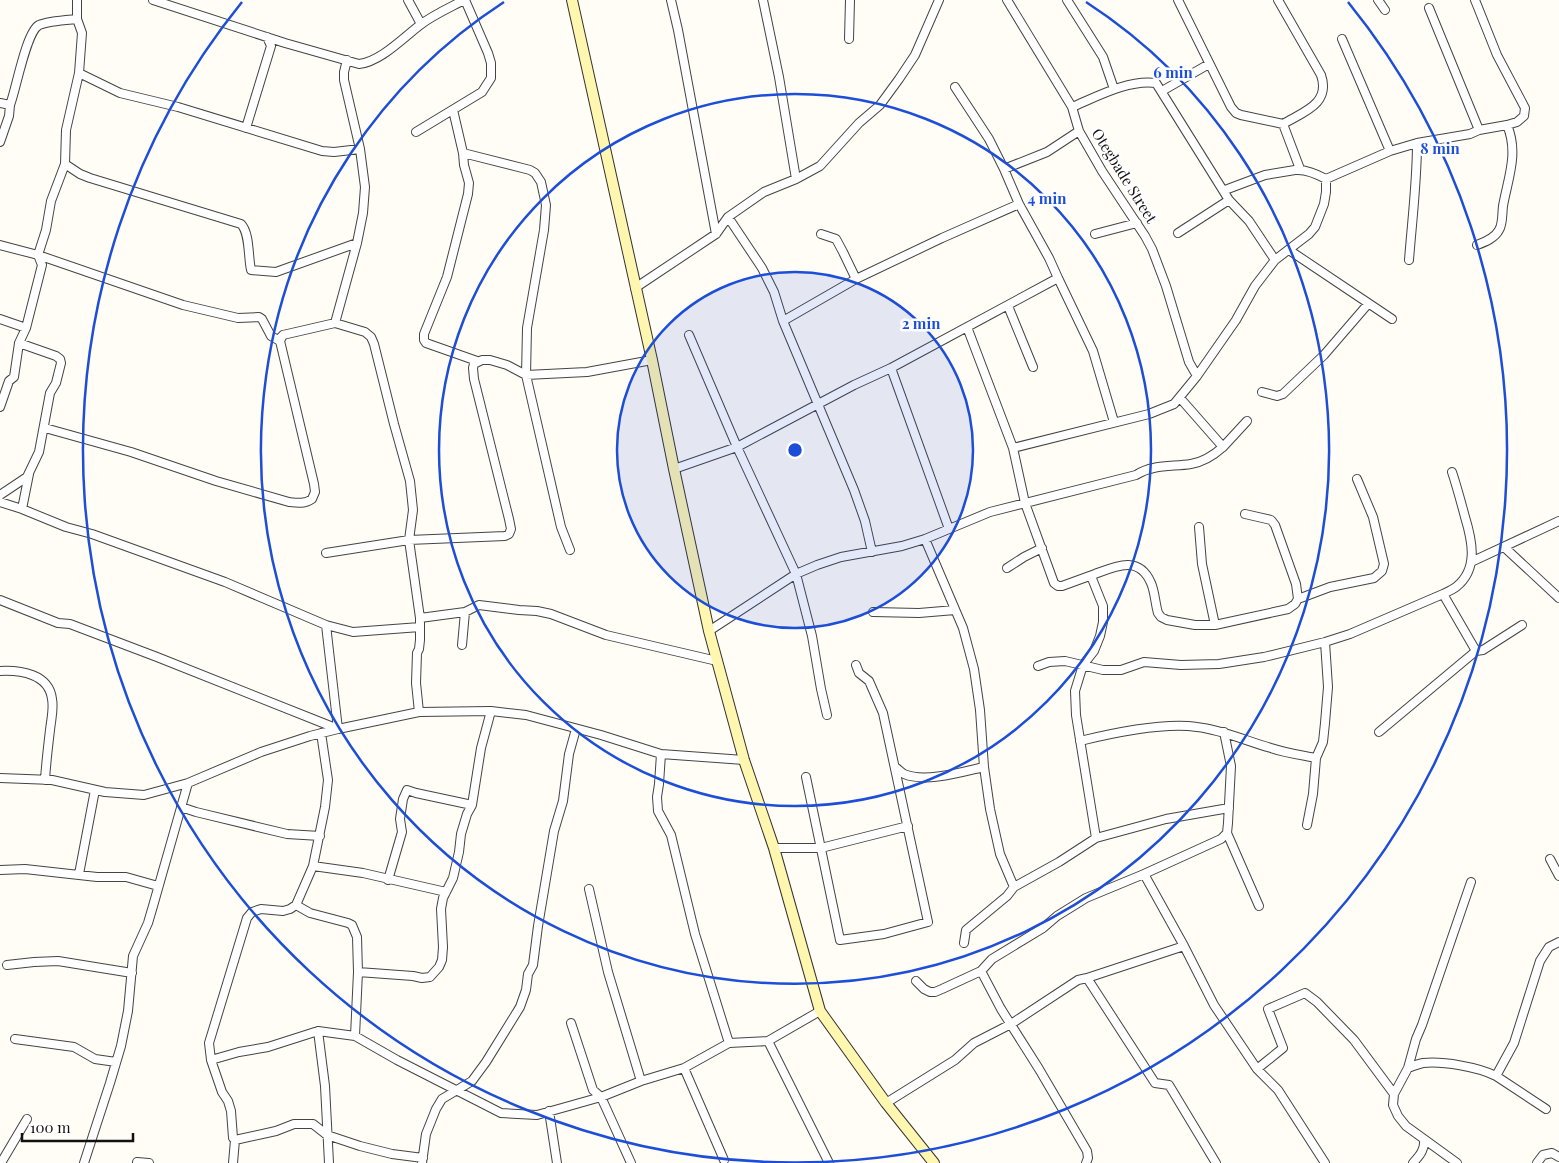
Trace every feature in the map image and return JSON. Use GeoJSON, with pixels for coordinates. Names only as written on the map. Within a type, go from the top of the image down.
{"type":"FeatureCollection","features":[{"type":"Feature","properties":{"kind":"street"},"geometry":{"type":"LineString","coordinates":[[0,407],[9,381],[14,377],[19,343],[26,328],[42,265],[38,255],[46,230],[51,201],[65,164],[66,130],[79,73],[82,33],[77,18],[77,0]]}},
{"type":"Feature","properties":{"kind":"street"},"geometry":{"type":"LineString","coordinates":[[153,0],[285,44],[359,64],[370,62],[421,24],[464,0],[488,53],[492,73],[489,82],[482,92],[416,132]]}},
{"type":"Feature","properties":{"kind":"street"},"geometry":{"type":"LineString","coordinates":[[408,0],[421,24]]}},
{"type":"Feature","properties":{"kind":"street"},"geometry":{"type":"LineString","coordinates":[[572,0],[652,360],[709,632],[744,760],[774,848],[820,1010],[886,1103],[934,1163]]}},
{"type":"Feature","properties":{"kind":"street"},"geometry":{"type":"LineString","coordinates":[[671,0],[716,234]]}},
{"type":"Feature","properties":{"kind":"street"},"geometry":{"type":"LineString","coordinates":[[763,0],[779,77],[796,178]]}},
{"type":"Feature","properties":{"kind":"street"},"geometry":{"type":"LineString","coordinates":[[848,39],[850,0]]}},
{"type":"Feature","properties":{"kind":"street"},"geometry":{"type":"LineString","coordinates":[[635,288],[716,234],[728,217],[764,192],[820,166],[859,123],[880,105],[915,55],[939,0]]}},
{"type":"Feature","properties":{"kind":"street","name":"Otegbade Street"},"geometry":{"type":"LineString","coordinates":[[1007,0],[1072,107],[1079,131],[1102,171],[1152,249],[1166,286],[1189,362],[1198,376]]}},
{"type":"Feature","properties":{"kind":"street"},"geometry":{"type":"LineString","coordinates":[[1067,0],[1103,57],[1114,89]]}},
{"type":"Feature","properties":{"kind":"street"},"geometry":{"type":"LineString","coordinates":[[1178,0],[1231,107],[1236,113],[1283,124],[1318,103],[1323,95],[1324,82],[1278,0]]}},
{"type":"Feature","properties":{"kind":"street"},"geometry":{"type":"LineString","coordinates":[[1378,0],[1385,10]]}},
{"type":"Feature","properties":{"kind":"street"},"geometry":{"type":"LineString","coordinates":[[1326,179],[1390,151],[1417,143],[1470,134],[1480,130],[1507,125],[1517,122],[1524,116],[1525,108],[1497,55],[1475,0]]}},
{"type":"Feature","properties":{"kind":"street"},"geometry":{"type":"LineString","coordinates":[[1429,8],[1480,130]]}},
{"type":"Feature","properties":{"kind":"street"},"geometry":{"type":"LineString","coordinates":[[0,142],[9,116],[27,43],[33,29],[38,25],[46,23],[77,18]]}},
{"type":"Feature","properties":{"kind":"street"},"geometry":{"type":"LineString","coordinates":[[246,128],[271,46],[267,37]]}},
{"type":"Feature","properties":{"kind":"street"},"geometry":{"type":"LineString","coordinates":[[1342,38],[1390,151]]}},
{"type":"Feature","properties":{"kind":"street"},"geometry":{"type":"LineString","coordinates":[[335,323],[357,243],[363,213],[365,187],[360,149],[344,80],[347,60]]}},
{"type":"Feature","properties":{"kind":"street"},"geometry":{"type":"LineString","coordinates":[[1162,91],[1209,64]]}},
{"type":"Feature","properties":{"kind":"street"},"geometry":{"type":"LineString","coordinates":[[79,73],[120,94],[178,107],[322,151],[334,152],[360,149]]}},
{"type":"Feature","properties":{"kind":"street"},"geometry":{"type":"LineString","coordinates":[[1072,107],[1114,89],[1148,82],[1156,84],[1225,190],[1229,200],[1249,222],[1275,260]]}},
{"type":"Feature","properties":{"kind":"street"},"geometry":{"type":"LineString","coordinates":[[955,87],[989,139],[1019,204],[1049,258],[1093,351],[1114,422]]}},
{"type":"Feature","properties":{"kind":"street"},"geometry":{"type":"LineString","coordinates":[[0,103],[10,106]]}},
{"type":"Feature","properties":{"kind":"street"},"geometry":{"type":"LineString","coordinates":[[453,110],[469,183],[466,206],[447,277],[424,334],[426,343],[477,361],[490,360],[507,365],[526,375],[587,372],[652,360]]}},
{"type":"Feature","properties":{"kind":"street"},"geometry":{"type":"LineString","coordinates":[[1283,124],[1300,169]]}},
{"type":"Feature","properties":{"kind":"street"},"geometry":{"type":"LineString","coordinates":[[1477,245],[1489,240],[1500,229],[1513,151],[1512,137],[1507,125]]}},
{"type":"Feature","properties":{"kind":"street"},"geometry":{"type":"LineString","coordinates":[[1004,168],[1047,152],[1079,131]]}},
{"type":"Feature","properties":{"kind":"street"},"geometry":{"type":"LineString","coordinates":[[1409,260],[1417,180],[1417,143]]}},
{"type":"Feature","properties":{"kind":"street"},"geometry":{"type":"LineString","coordinates":[[463,153],[530,170],[535,173],[540,182],[546,205],[544,230],[527,328],[526,375],[561,527],[570,550]]}},
{"type":"Feature","properties":{"kind":"street"},"geometry":{"type":"LineString","coordinates":[[65,164],[90,178],[241,224],[246,233],[251,270],[276,272],[357,243]]}},
{"type":"Feature","properties":{"kind":"street"},"geometry":{"type":"LineString","coordinates":[[1225,190],[1265,175],[1300,169],[1326,179]]}},
{"type":"Feature","properties":{"kind":"street"},"geometry":{"type":"LineString","coordinates":[[1013,448],[1158,412],[1174,404],[1198,376],[1236,320],[1255,286],[1275,260],[1309,234],[1315,227],[1324,204],[1326,179]]}},
{"type":"Feature","properties":{"kind":"street"},"geometry":{"type":"LineString","coordinates":[[1178,233],[1229,200]]}},
{"type":"Feature","properties":{"kind":"street"},"geometry":{"type":"LineString","coordinates":[[782,321],[856,279],[1019,204]]}},
{"type":"Feature","properties":{"kind":"street"},"geometry":{"type":"LineString","coordinates":[[728,217],[762,268],[774,292],[782,321],[854,490],[865,521],[872,552]]}},
{"type":"Feature","properties":{"kind":"street"},"geometry":{"type":"LineString","coordinates":[[1095,234],[1136,223]]}},
{"type":"Feature","properties":{"kind":"street"},"geometry":{"type":"LineString","coordinates":[[821,234],[836,239],[856,279]]}},
{"type":"Feature","properties":{"kind":"street"},"geometry":{"type":"LineString","coordinates":[[0,245],[38,255],[183,305],[238,318],[259,317],[274,338],[278,340],[283,335],[335,323],[365,332],[371,337],[410,480],[413,510],[409,540],[420,618],[416,682],[419,712]]}},
{"type":"Feature","properties":{"kind":"street"},"geometry":{"type":"LineString","coordinates":[[1289,250],[1392,319]]}},
{"type":"Feature","properties":{"kind":"street"},"geometry":{"type":"LineString","coordinates":[[674,469],[737,447],[891,368],[1058,278]]}},
{"type":"Feature","properties":{"kind":"street"},"geometry":{"type":"LineString","coordinates":[[1262,392],[1277,396],[1283,394],[1324,355],[1368,304]]}},
{"type":"Feature","properties":{"kind":"street"},"geometry":{"type":"LineString","coordinates":[[1008,306],[1033,367]]}},
{"type":"Feature","properties":{"kind":"street"},"geometry":{"type":"LineString","coordinates":[[0,319],[26,328]]}},
{"type":"Feature","properties":{"kind":"street"},"geometry":{"type":"LineString","coordinates":[[967,327],[1013,448],[1025,503],[1054,583],[1058,586],[1091,576],[1114,566],[1124,564],[1135,566],[1144,572],[1151,582],[1158,613],[1161,617],[1167,620],[1195,625],[1215,625],[1281,611],[1295,604],[1298,599],[1330,587],[1374,578],[1382,571],[1384,564],[1373,517],[1357,479]]}},
{"type":"Feature","properties":{"kind":"street"},"geometry":{"type":"LineString","coordinates":[[45,428],[130,452],[216,481],[289,502],[299,504],[307,502],[312,499],[314,484],[281,347],[280,341],[283,335]]}},
{"type":"Feature","properties":{"kind":"street"},"geometry":{"type":"LineString","coordinates":[[689,336],[737,447],[796,574],[812,636],[827,715]]}},
{"type":"Feature","properties":{"kind":"street"},"geometry":{"type":"LineString","coordinates":[[0,496],[27,477],[39,452],[50,393],[56,384],[61,360],[56,356],[19,343]]}},
{"type":"Feature","properties":{"kind":"street"},"geometry":{"type":"LineString","coordinates":[[326,553],[409,540],[505,536],[509,534],[511,529],[474,378],[473,368],[477,361]]}},
{"type":"Feature","properties":{"kind":"street"},"geometry":{"type":"LineString","coordinates":[[891,368],[949,530]]}},
{"type":"Feature","properties":{"kind":"street"},"geometry":{"type":"LineString","coordinates":[[1180,398],[1223,447]]}},
{"type":"Feature","properties":{"kind":"street"},"geometry":{"type":"LineString","coordinates":[[709,632],[796,574],[841,557],[925,540],[990,512],[1136,475],[1145,469],[1197,463],[1216,454],[1247,421]]}},
{"type":"Feature","properties":{"kind":"street"},"geometry":{"type":"LineString","coordinates":[[22,509],[29,470]]}},
{"type":"Feature","properties":{"kind":"street"},"geometry":{"type":"LineString","coordinates":[[1038,666],[1049,662],[1065,661],[1103,670],[1121,670],[1144,662],[1219,664],[1264,657],[1350,634],[1443,594],[1463,580],[1471,562],[1473,550],[1452,472]]}},
{"type":"Feature","properties":{"kind":"street"},"geometry":{"type":"LineString","coordinates":[[0,502],[22,509],[66,528],[92,534],[225,582],[326,625],[353,632],[420,628]]}},
{"type":"Feature","properties":{"kind":"street"},"geometry":{"type":"LineString","coordinates":[[1244,514],[1274,521],[1296,584],[1298,599]]}},
{"type":"Feature","properties":{"kind":"street"},"geometry":{"type":"LineString","coordinates":[[1471,562],[1559,521]]}},
{"type":"Feature","properties":{"kind":"street"},"geometry":{"type":"LineString","coordinates":[[1199,527],[1202,564],[1215,625]]}},
{"type":"Feature","properties":{"kind":"street"},"geometry":{"type":"LineString","coordinates":[[925,540],[963,628],[974,669],[990,809],[1000,854],[1014,887]]}},
{"type":"Feature","properties":{"kind":"street"},"geometry":{"type":"LineString","coordinates":[[1504,547],[1559,598]]}},
{"type":"Feature","properties":{"kind":"street"},"geometry":{"type":"LineString","coordinates":[[1007,568],[1024,556],[1042,548]]}},
{"type":"Feature","properties":{"kind":"street"},"geometry":{"type":"LineString","coordinates":[[1091,576],[1103,606],[1103,622],[1094,652],[1083,665],[1075,691],[1076,715],[1096,838]]}},
{"type":"Feature","properties":{"kind":"street"},"geometry":{"type":"LineString","coordinates":[[1443,594],[1476,651]]}},
{"type":"Feature","properties":{"kind":"street"},"geometry":{"type":"LineString","coordinates":[[0,600],[58,623],[70,624],[157,657],[338,729]]}},
{"type":"Feature","properties":{"kind":"street"},"geometry":{"type":"LineString","coordinates":[[420,618],[465,612],[479,605],[519,610],[537,610],[606,636],[717,661]]}},
{"type":"Feature","properties":{"kind":"street"},"geometry":{"type":"LineString","coordinates":[[873,612],[919,613],[955,610]]}},
{"type":"Feature","properties":{"kind":"street"},"geometry":{"type":"LineString","coordinates":[[462,645],[465,612]]}},
{"type":"Feature","properties":{"kind":"street"},"geometry":{"type":"LineString","coordinates":[[326,625],[338,729]]}},
{"type":"Feature","properties":{"kind":"street"},"geometry":{"type":"LineString","coordinates":[[1379,732],[1476,651],[1483,650],[1522,625]]}},
{"type":"Feature","properties":{"kind":"street"},"geometry":{"type":"LineString","coordinates":[[1307,826],[1313,794],[1316,758],[1323,742],[1328,687],[1325,642]]}},
{"type":"Feature","properties":{"kind":"street"},"geometry":{"type":"LineString","coordinates":[[806,777],[840,940],[884,934],[928,922],[883,713],[869,681],[859,673],[856,665]]}},
{"type":"Feature","properties":{"kind":"street"},"geometry":{"type":"LineString","coordinates":[[0,671],[32,674],[50,689],[53,705],[45,780]]}},
{"type":"Feature","properties":{"kind":"street"},"geometry":{"type":"LineString","coordinates":[[0,778],[52,780],[95,790],[144,795],[188,783],[261,752],[320,733],[419,712],[490,710],[526,715],[661,754],[744,760]]}},
{"type":"Feature","properties":{"kind":"street"},"geometry":{"type":"LineString","coordinates":[[358,972],[422,978],[430,977],[436,972],[442,960],[444,947],[441,909],[443,898],[453,878],[461,834],[472,805],[481,748],[490,710]]}},
{"type":"Feature","properties":{"kind":"street"},"geometry":{"type":"LineString","coordinates":[[1080,741],[1115,733],[1172,726],[1196,726],[1224,732],[1271,748],[1316,758]]}},
{"type":"Feature","properties":{"kind":"street"},"geometry":{"type":"LineString","coordinates":[[235,1140],[276,1131],[294,1124],[313,1124],[327,1135],[360,1146],[422,1160],[426,1134],[442,1099],[472,1081],[520,1007],[526,990],[528,974],[533,966],[554,831],[563,801],[569,754],[576,729]]}},
{"type":"Feature","properties":{"kind":"street"},"geometry":{"type":"LineString","coordinates":[[1224,732],[1231,766],[1226,833],[1259,906]]}},
{"type":"Feature","properties":{"kind":"street"},"geometry":{"type":"LineString","coordinates":[[234,1163],[235,1140],[233,1138],[231,1111],[210,1060],[209,1043],[247,918],[252,912],[261,909],[283,911],[296,905],[313,866],[320,836],[328,780],[320,733]]}},
{"type":"Feature","properties":{"kind":"street"},"geometry":{"type":"LineString","coordinates":[[661,754],[657,796],[658,811],[671,835],[695,934],[728,1043]]}},
{"type":"Feature","properties":{"kind":"street"},"geometry":{"type":"LineString","coordinates":[[895,766],[904,774],[919,777],[984,767]]}},
{"type":"Feature","properties":{"kind":"street"},"geometry":{"type":"LineString","coordinates":[[84,1163],[116,1062],[128,1011],[133,956],[148,923],[188,783]]}},
{"type":"Feature","properties":{"kind":"street"},"geometry":{"type":"LineString","coordinates":[[79,874],[95,790]]}},
{"type":"Feature","properties":{"kind":"street"},"geometry":{"type":"LineString","coordinates":[[388,880],[402,832],[400,819],[403,799],[407,790],[416,794],[472,805]]}},
{"type":"Feature","properties":{"kind":"street"},"geometry":{"type":"LineString","coordinates":[[181,807],[288,834],[320,836]]}},
{"type":"Feature","properties":{"kind":"street"},"geometry":{"type":"LineString","coordinates":[[964,943],[966,930],[1007,896],[1014,887],[1059,862],[1096,838],[1166,819],[1229,808]]}},
{"type":"Feature","properties":{"kind":"street"},"geometry":{"type":"LineString","coordinates":[[774,848],[821,848],[908,826]]}},
{"type":"Feature","properties":{"kind":"street"},"geometry":{"type":"LineString","coordinates":[[916,981],[924,989],[935,992],[981,971],[992,959],[1043,928],[1057,916],[1086,898],[1221,839],[1226,833]]}},
{"type":"Feature","properties":{"kind":"street"},"geometry":{"type":"LineString","coordinates":[[1550,859],[1559,876]]}},
{"type":"Feature","properties":{"kind":"street"},"geometry":{"type":"LineString","coordinates":[[313,866],[363,873],[446,892]]}},
{"type":"Feature","properties":{"kind":"street"},"geometry":{"type":"LineString","coordinates":[[0,870],[25,869],[97,877],[126,877],[158,886]]}},
{"type":"Feature","properties":{"kind":"street"},"geometry":{"type":"LineString","coordinates":[[1144,874],[1214,1005],[1257,1069],[1278,1090],[1325,1163]]}},
{"type":"Feature","properties":{"kind":"street"},"geometry":{"type":"LineString","coordinates":[[1457,1163],[1406,1126],[1398,1116],[1393,1105],[1394,1094],[1408,1068],[1471,882]]}},
{"type":"Feature","properties":{"kind":"street"},"geometry":{"type":"LineString","coordinates":[[589,889],[591,906],[608,972],[641,1082]]}},
{"type":"Feature","properties":{"kind":"street"},"geometry":{"type":"LineString","coordinates":[[296,905],[310,913],[352,925],[357,936],[358,972],[355,1036]]}},
{"type":"Feature","properties":{"kind":"street"},"geometry":{"type":"LineString","coordinates":[[1496,1076],[1514,1042],[1540,962],[1549,947],[1559,942]]}},
{"type":"Feature","properties":{"kind":"street"},"geometry":{"type":"LineString","coordinates":[[886,1103],[956,1060],[974,1043],[1011,1024],[1078,980],[1184,946]]}},
{"type":"Feature","properties":{"kind":"street"},"geometry":{"type":"LineString","coordinates":[[7,965],[58,961],[132,973]]}},
{"type":"Feature","properties":{"kind":"street"},"geometry":{"type":"LineString","coordinates":[[981,971],[1087,1151],[1088,1158],[1086,1163]]}},
{"type":"Feature","properties":{"kind":"street"},"geometry":{"type":"LineString","coordinates":[[1087,978],[1155,1083],[1169,1085],[1216,1163]]}},
{"type":"Feature","properties":{"kind":"street"},"geometry":{"type":"LineString","coordinates":[[1257,1069],[1283,1048],[1268,1009],[1305,993],[1317,1002],[1354,1040],[1394,1094]]}},
{"type":"Feature","properties":{"kind":"street"},"geometry":{"type":"LineString","coordinates":[[210,1060],[268,1047],[318,1032],[355,1036],[397,1060],[501,1113],[537,1115],[601,1097],[684,1068],[728,1043],[768,1041],[820,1010]]}},
{"type":"Feature","properties":{"kind":"street"},"geometry":{"type":"LineString","coordinates":[[571,1023],[593,1090],[601,1097],[632,1163]]}},
{"type":"Feature","properties":{"kind":"street"},"geometry":{"type":"LineString","coordinates":[[318,1032],[325,1086],[329,1163]]}},
{"type":"Feature","properties":{"kind":"street"},"geometry":{"type":"LineString","coordinates":[[15,1039],[74,1047],[95,1058],[116,1062]]}},
{"type":"Feature","properties":{"kind":"street"},"geometry":{"type":"LineString","coordinates":[[768,1041],[829,1163]]}},
{"type":"Feature","properties":{"kind":"street"},"geometry":{"type":"LineString","coordinates":[[1408,1068],[1421,1063],[1436,1062],[1477,1068],[1496,1076],[1546,1109]]}},
{"type":"Feature","properties":{"kind":"street"},"geometry":{"type":"LineString","coordinates":[[684,1068],[724,1160]]}},
{"type":"Feature","properties":{"kind":"street"},"geometry":{"type":"LineString","coordinates":[[549,1111],[557,1163]]}},
{"type":"Feature","properties":{"kind":"street"},"geometry":{"type":"LineString","coordinates":[[1,1163],[27,1119]]}},
{"type":"Feature","properties":{"kind":"street"},"geometry":{"type":"LineString","coordinates":[[1413,1163],[1424,1146],[1424,1140]]}},
{"type":"Feature","properties":{"kind":"street"},"geometry":{"type":"LineString","coordinates":[[1537,1163],[1544,1155],[1552,1153],[1559,1157]]}},
{"type":"Feature","properties":{"kind":"street"},"geometry":{"type":"LineString","coordinates":[[137,1162],[149,1163]]}}]}
